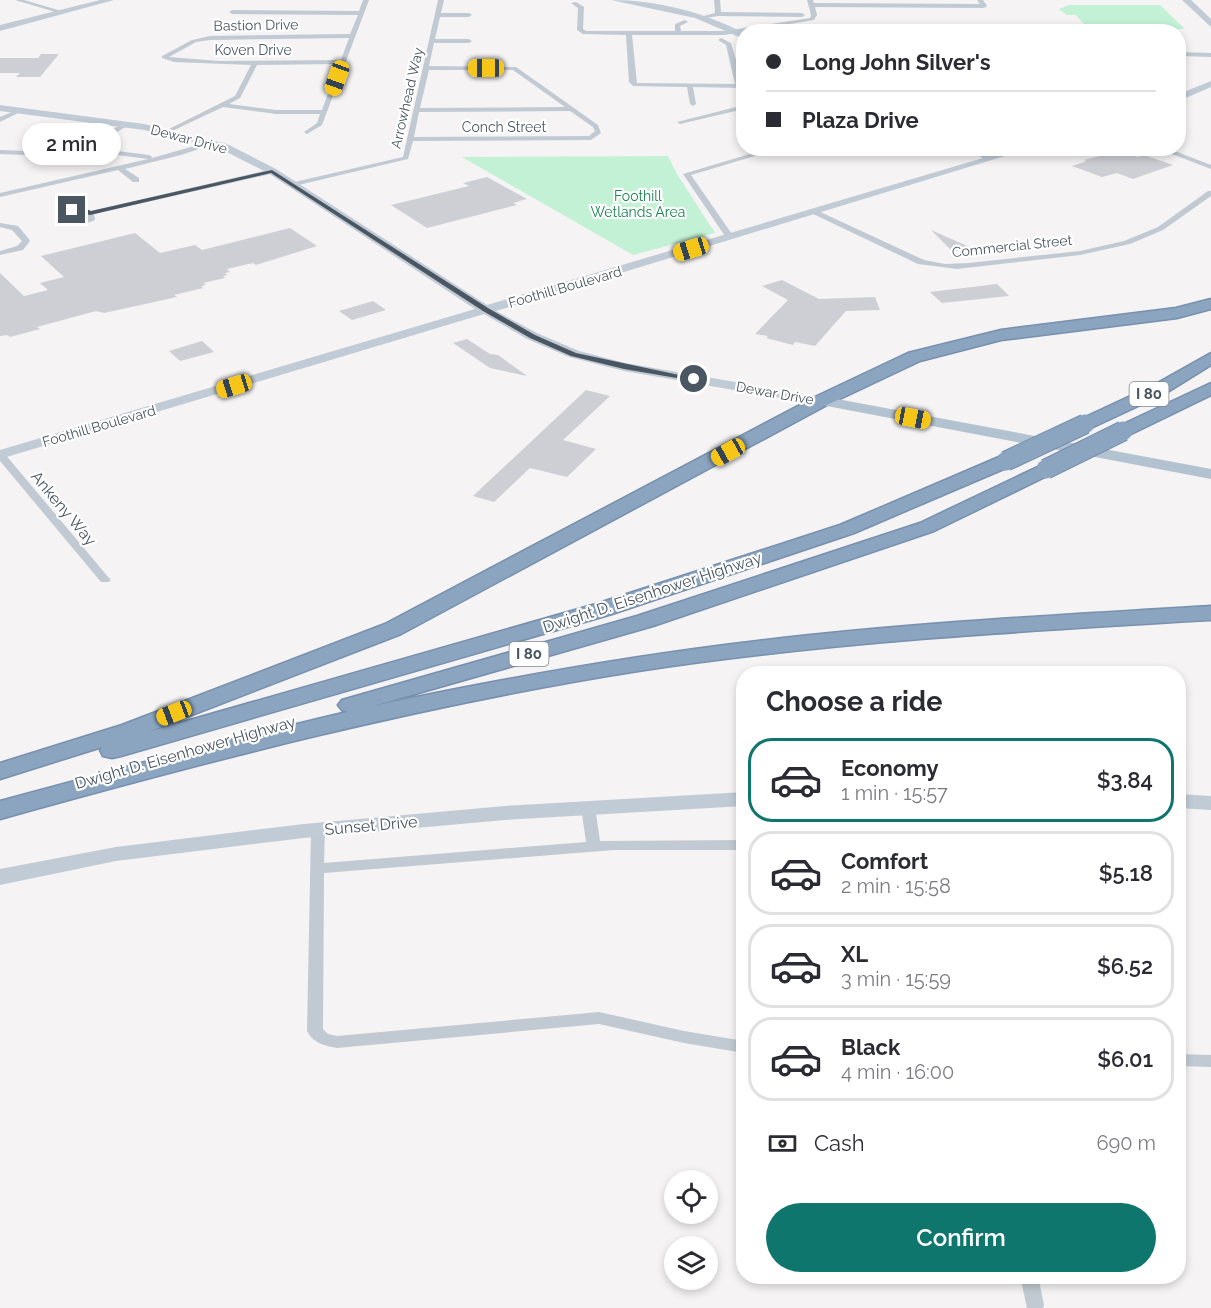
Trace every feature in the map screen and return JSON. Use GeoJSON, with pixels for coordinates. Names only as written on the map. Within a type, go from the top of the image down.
{"type":"FeatureCollection","features":[{"type":"Feature","properties":{"kind":"highway"},"geometry":{"type":"LineString","coordinates":[[0,771],[130,730],[393,629],[821,401],[914,357],[1001,335],[1177,313],[1211,304]]}},
{"type":"Feature","properties":{"kind":"highway","name":"Dwight D. Eisenhower Highway"},"geometry":{"type":"LineString","coordinates":[[0,783],[604,609],[847,529],[1006,461],[1160,389],[1211,358]]}},
{"type":"Feature","properties":{"kind":"highway","name":"Dwight D. Eisenhower Highway"},"geometry":{"type":"LineString","coordinates":[[0,808],[645,621],[927,527],[1211,388]]}},
{"type":"Feature","properties":{"kind":"highway"},"geometry":{"type":"LineString","coordinates":[[0,808],[310,728],[439,700],[578,674],[693,656],[847,638],[1211,613]]}},
{"type":"Feature","properties":{"kind":"main road","name":"Dewar Drive"},"geometry":{"type":"LineString","coordinates":[[821,401],[1211,474]]}},
{"type":"Feature","properties":{"kind":"street"},"geometry":{"type":"LineString","coordinates":[[18,0],[62,12]]}},
{"type":"Feature","properties":{"kind":"street"},"geometry":{"type":"LineString","coordinates":[[33,4],[51,0]]}},
{"type":"Feature","properties":{"kind":"street"},"geometry":{"type":"LineString","coordinates":[[0,28],[110,0]]}},
{"type":"Feature","properties":{"kind":"street"},"geometry":{"type":"LineString","coordinates":[[307,132],[320,124],[366,0]]}},
{"type":"Feature","properties":{"kind":"street","name":"Arrowhead Way"},"geometry":{"type":"LineString","coordinates":[[293,185],[406,158],[441,0]]}},
{"type":"Feature","properties":{"kind":"street"},"geometry":{"type":"LineString","coordinates":[[620,0],[702,18],[736,32]]}},
{"type":"Feature","properties":{"kind":"street"},"geometry":{"type":"LineString","coordinates":[[717,0],[718,14]]}},
{"type":"Feature","properties":{"kind":"street"},"geometry":{"type":"LineString","coordinates":[[789,24],[814,18],[811,2],[984,6],[981,0]]}},
{"type":"Feature","properties":{"kind":"street"},"geometry":{"type":"LineString","coordinates":[[1186,0],[1210,21]]}},
{"type":"Feature","properties":{"kind":"street"},"geometry":{"type":"LineString","coordinates":[[574,3],[581,7],[580,30],[582,33],[736,34]]}},
{"type":"Feature","properties":{"kind":"street"},"geometry":{"type":"LineString","coordinates":[[232,12],[361,13]]}},
{"type":"Feature","properties":{"kind":"street"},"geometry":{"type":"LineString","coordinates":[[702,18],[718,14],[814,15]]}},
{"type":"Feature","properties":{"kind":"street"},"geometry":{"type":"LineString","coordinates":[[438,15],[469,15]]}},
{"type":"Feature","properties":{"kind":"street"},"geometry":{"type":"LineString","coordinates":[[678,34],[677,25],[685,22]]}},
{"type":"Feature","properties":{"kind":"street"},"geometry":{"type":"LineString","coordinates":[[629,34],[632,82],[635,85],[736,86]]}},
{"type":"Feature","properties":{"kind":"street","name":"Bastion Drive"},"geometry":{"type":"LineString","coordinates":[[164,57],[194,41],[210,38],[353,36]]}},
{"type":"Feature","properties":{"kind":"street"},"geometry":{"type":"LineString","coordinates":[[721,40],[729,44],[736,67]]}},
{"type":"Feature","properties":{"kind":"street"},"geometry":{"type":"LineString","coordinates":[[432,41],[469,41]]}},
{"type":"Feature","properties":{"kind":"street"},"geometry":{"type":"LineString","coordinates":[[1186,54],[1211,55]]}},
{"type":"Feature","properties":{"kind":"street","name":"Koven Drive"},"geometry":{"type":"LineString","coordinates":[[164,57],[177,62],[344,62]]}},
{"type":"Feature","properties":{"kind":"street"},"geometry":{"type":"LineString","coordinates":[[168,131],[238,97],[256,62]]}},
{"type":"Feature","properties":{"kind":"street"},"geometry":{"type":"LineString","coordinates":[[426,68],[514,68],[573,110]]}},
{"type":"Feature","properties":{"kind":"street"},"geometry":{"type":"LineString","coordinates":[[1186,95],[1211,84]]}},
{"type":"Feature","properties":{"kind":"street"},"geometry":{"type":"LineString","coordinates":[[690,86],[693,104]]}},
{"type":"Feature","properties":{"kind":"street"},"geometry":{"type":"LineString","coordinates":[[223,105],[276,112],[325,112]]}},
{"type":"Feature","properties":{"kind":"street","name":"Dewar Drive"},"geometry":{"type":"LineString","coordinates":[[0,108],[168,131],[238,152],[272,171],[486,310],[532,336],[574,354],[624,367],[821,401]]}},
{"type":"Feature","properties":{"kind":"street"},"geometry":{"type":"LineString","coordinates":[[680,122],[736,109]]}},
{"type":"Feature","properties":{"kind":"street"},"geometry":{"type":"LineString","coordinates":[[417,110],[573,110]]}},
{"type":"Feature","properties":{"kind":"street","name":"Conch Street"},"geometry":{"type":"LineString","coordinates":[[410,139],[591,138],[597,136],[599,132],[596,126],[573,110]]}},
{"type":"Feature","properties":{"kind":"street"},"geometry":{"type":"LineString","coordinates":[[0,120],[19,111]]}},
{"type":"Feature","properties":{"kind":"street"},"geometry":{"type":"LineString","coordinates":[[42,137],[89,142],[124,125]]}},
{"type":"Feature","properties":{"kind":"street"},"geometry":{"type":"LineString","coordinates":[[0,195],[118,168],[212,143]]}},
{"type":"Feature","properties":{"kind":"street"},"geometry":{"type":"LineString","coordinates":[[0,152],[27,153],[46,144],[154,159]]}},
{"type":"Feature","properties":{"kind":"street"},"geometry":{"type":"LineString","coordinates":[[730,237],[687,174],[751,156]]}},
{"type":"Feature","properties":{"kind":"street"},"geometry":{"type":"LineString","coordinates":[[988,156],[993,158]]}},
{"type":"Feature","properties":{"kind":"street","name":"Foothill Boulevard"},"geometry":{"type":"LineString","coordinates":[[0,455],[1000,156]]}},
{"type":"Feature","properties":{"kind":"street"},"geometry":{"type":"LineString","coordinates":[[1181,156],[1211,167]]}},
{"type":"Feature","properties":{"kind":"street"},"geometry":{"type":"LineString","coordinates":[[118,168],[136,180]]}},
{"type":"Feature","properties":{"kind":"street"},"geometry":{"type":"LineString","coordinates":[[90,213],[272,171]]}},
{"type":"Feature","properties":{"kind":"street","name":"Commercial Street"},"geometry":{"type":"LineString","coordinates":[[813,213],[921,262],[959,267],[1070,254],[1120,245],[1160,229],[1211,193]]}},
{"type":"Feature","properties":{"kind":"street"},"geometry":{"type":"LineString","coordinates":[[0,225],[15,228],[26,241],[20,248],[0,253]]}},
{"type":"Feature","properties":{"kind":"street","name":"Ankeny Way"},"geometry":{"type":"LineString","coordinates":[[0,455],[105,580]]}},
{"type":"Feature","properties":{"kind":"street","name":"Sunset Drive"},"geometry":{"type":"LineString","coordinates":[[0,877],[116,854],[318,830],[588,807],[736,799]]}},
{"type":"Feature","properties":{"kind":"street"},"geometry":{"type":"LineString","coordinates":[[1186,801],[1211,803]]}},
{"type":"Feature","properties":{"kind":"street"},"geometry":{"type":"LineString","coordinates":[[588,807],[594,847]]}},
{"type":"Feature","properties":{"kind":"street"},"geometry":{"type":"LineString","coordinates":[[318,830],[315,1031],[323,1039],[337,1042],[599,1018],[736,1046]]}},
{"type":"Feature","properties":{"kind":"street"},"geometry":{"type":"LineString","coordinates":[[317,869],[594,847],[736,845]]}},
{"type":"Feature","properties":{"kind":"street"},"geometry":{"type":"LineString","coordinates":[[1186,1060],[1211,1061]]}},
{"type":"Feature","properties":{"kind":"street"},"geometry":{"type":"LineString","coordinates":[[1031,1284],[1035,1305]]}},
{"type":"Feature","properties":{"kind":"green space"},"geometry":{"type":"Polygon","coordinates":[[[1069,5],[1160,5],[1180,24],[1084,24],[1076,15],[1067,15],[1059,9],[1069,5]]]}},
{"type":"Feature","properties":{"kind":"green space","name":"Foothill Wetlands Area"},"geometry":{"type":"Polygon","coordinates":[[[668,156],[715,233],[633,255],[462,157],[668,156]]]}},
{"type":"Feature","properties":{"kind":"building"},"geometry":{"type":"Polygon","coordinates":[[[41,54],[59,54],[40,77],[16,77],[20,73],[0,73],[0,58],[38,58],[41,54]]]}},
{"type":"Feature","properties":{"kind":"building"},"geometry":{"type":"Polygon","coordinates":[[[1100,156],[1147,156],[1173,165],[1133,179],[1117,173],[1102,177],[1072,166],[1087,161],[1083,160],[1100,156]]]}},
{"type":"Feature","properties":{"kind":"building"},"geometry":{"type":"Polygon","coordinates":[[[487,177],[527,199],[513,203],[517,205],[427,228],[391,205],[469,186],[463,183],[487,177]]]}},
{"type":"Feature","properties":{"kind":"building"},"geometry":{"type":"Polygon","coordinates":[[[290,228],[317,246],[256,265],[253,263],[227,269],[230,272],[225,273],[227,275],[223,276],[225,278],[203,283],[206,285],[201,286],[203,288],[174,295],[177,297],[104,313],[96,311],[10,337],[0,336],[0,273],[24,296],[48,290],[40,283],[64,277],[41,256],[135,233],[160,253],[195,245],[202,250],[290,228]]]}},
{"type":"Feature","properties":{"kind":"building"},"geometry":{"type":"Polygon","coordinates":[[[931,230],[974,249],[952,251],[931,230]]]}},
{"type":"Feature","properties":{"kind":"building"},"geometry":{"type":"Polygon","coordinates":[[[782,280],[819,299],[875,297],[880,310],[846,311],[815,346],[795,342],[793,345],[755,334],[788,300],[762,286],[782,280]]]}},
{"type":"Feature","properties":{"kind":"building"},"geometry":{"type":"Polygon","coordinates":[[[997,284],[1009,296],[942,303],[930,292],[997,284]]]}},
{"type":"Feature","properties":{"kind":"building"},"geometry":{"type":"Polygon","coordinates":[[[373,301],[386,310],[352,320],[339,311],[373,301]]]}},
{"type":"Feature","properties":{"kind":"building"},"geometry":{"type":"Polygon","coordinates":[[[467,339],[490,354],[498,355],[527,376],[490,368],[453,343],[467,339]]]}},
{"type":"Feature","properties":{"kind":"building"},"geometry":{"type":"Polygon","coordinates":[[[202,341],[214,352],[180,361],[169,351],[202,341]]]}},
{"type":"Feature","properties":{"kind":"building"},"geometry":{"type":"Polygon","coordinates":[[[586,390],[610,396],[563,440],[596,449],[567,477],[530,468],[494,502],[473,496],[586,390]]]}},
{"type":"Feature","properties":{"kind":"route"},"geometry":{"type":"LineString","coordinates":[[72,210],[84,210],[90,213],[272,171],[486,310],[532,336],[574,354],[624,367],[694,379]]}}]}
